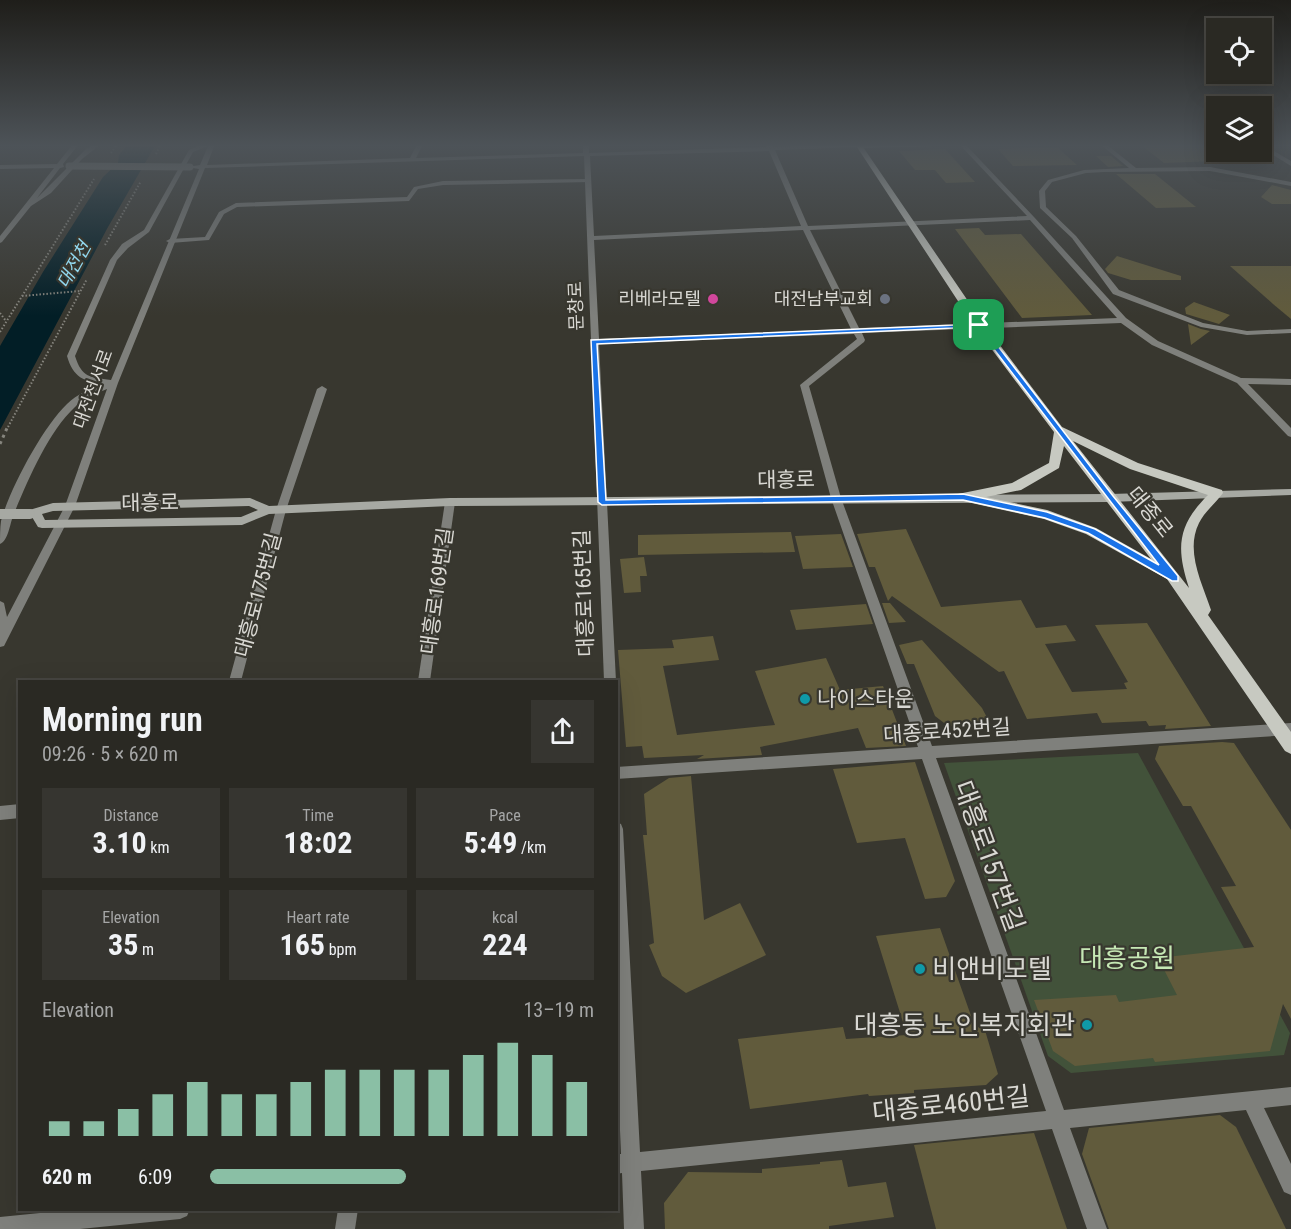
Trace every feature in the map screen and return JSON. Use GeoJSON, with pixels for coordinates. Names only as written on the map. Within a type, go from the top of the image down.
{"type":"FeatureCollection","features":[{"type":"Feature","properties":{"kind":"main road","name":"대종로"},"geometry":{"type":"LineString","coordinates":[[897,201],[979,325],[1209,624],[1286,730],[1291,746]]}},
{"type":"Feature","properties":{"kind":"main road"},"geometry":{"type":"LineString","coordinates":[[963,497],[1016,487],[1055,465],[1060,430],[1134,466],[1217,493]]}},
{"type":"Feature","properties":{"kind":"main road","name":"대흥로"},"geometry":{"type":"LineString","coordinates":[[33,514],[42,524],[242,521],[268,510],[450,502],[963,497],[1110,498],[1291,492]]}},
{"type":"Feature","properties":{"kind":"main road"},"geometry":{"type":"LineString","coordinates":[[1209,624],[1187,561],[1186,535],[1202,506],[1217,493]]}},
{"type":"Feature","properties":{"kind":"main road"},"geometry":{"type":"LineString","coordinates":[[963,497],[1047,515],[1091,531],[1175,579]]}},
{"type":"Feature","properties":{"kind":"main road","name":"대흥로"},"geometry":{"type":"LineString","coordinates":[[0,514],[33,514],[53,507],[70,506],[250,502],[268,510]]}},
{"type":"Feature","properties":{"kind":"street"},"geometry":{"type":"LineString","coordinates":[[0,241],[31,201]]}},
{"type":"Feature","properties":{"kind":"street"},"geometry":{"type":"LineString","coordinates":[[27,206],[35,201]]}},
{"type":"Feature","properties":{"kind":"street"},"geometry":{"type":"LineString","coordinates":[[114,383],[82,378],[74,370],[71,356],[114,260],[124,246],[147,231],[163,201]]}},
{"type":"Feature","properties":{"kind":"street","name":"대전천서로"},"geometry":{"type":"LineString","coordinates":[[2,639],[70,506],[114,383],[170,241],[188,201]]}},
{"type":"Feature","properties":{"kind":"street"},"geometry":{"type":"LineString","coordinates":[[170,241],[207,239],[221,213],[236,205],[341,201]]}},
{"type":"Feature","properties":{"kind":"street","name":"문창로"},"geometry":{"type":"LineString","coordinates":[[588,201],[602,502]]}},
{"type":"Feature","properties":{"kind":"street"},"geometry":{"type":"LineString","coordinates":[[794,201],[857,332]]}},
{"type":"Feature","properties":{"kind":"street"},"geometry":{"type":"LineString","coordinates":[[1016,201],[1123,320],[1155,343],[1240,381],[1291,434]]}},
{"type":"Feature","properties":{"kind":"street"},"geometry":{"type":"LineString","coordinates":[[1043,201],[1043,208],[1074,237],[1116,292],[1201,325],[1247,333],[1291,332]]}},
{"type":"Feature","properties":{"kind":"street"},"geometry":{"type":"LineString","coordinates":[[589,238],[1032,218]]}},
{"type":"Feature","properties":{"kind":"street"},"geometry":{"type":"LineString","coordinates":[[594,342],[1123,320]]}},
{"type":"Feature","properties":{"kind":"street","name":"대흥로157번길"},"geometry":{"type":"LineString","coordinates":[[857,332],[861,340],[804,385],[836,498],[1097,1229]]}},
{"type":"Feature","properties":{"kind":"street"},"geometry":{"type":"LineString","coordinates":[[1240,381],[1291,382]]}},
{"type":"Feature","properties":{"kind":"street"},"geometry":{"type":"LineString","coordinates":[[0,540],[4,524],[19,489],[61,416],[84,395],[114,383]]}},
{"type":"Feature","properties":{"kind":"street"},"geometry":{"type":"LineString","coordinates":[[282,510],[322,389]]}},
{"type":"Feature","properties":{"kind":"street","name":"대흥로169번길"},"geometry":{"type":"LineString","coordinates":[[424,680],[450,502]]}},
{"type":"Feature","properties":{"kind":"street","name":"대흥로165번길"},"geometry":{"type":"LineString","coordinates":[[602,502],[610,680]]}},
{"type":"Feature","properties":{"kind":"street","name":"대흥로175번길"},"geometry":{"type":"LineString","coordinates":[[235,680],[282,510]]}},
{"type":"Feature","properties":{"kind":"street"},"geometry":{"type":"LineString","coordinates":[[0,606],[2,639]]}},
{"type":"Feature","properties":{"kind":"street","name":"대종로452번길"},"geometry":{"type":"LineString","coordinates":[[618,773],[1286,730]]}},
{"type":"Feature","properties":{"kind":"street"},"geometry":{"type":"LineString","coordinates":[[0,813],[18,811]]}},
{"type":"Feature","properties":{"kind":"street"},"geometry":{"type":"LineString","coordinates":[[618,913],[624,1164],[634,1229]]}},
{"type":"Feature","properties":{"kind":"street","name":"대종로460번길"},"geometry":{"type":"LineString","coordinates":[[624,1164],[1291,1096]]}},
{"type":"Feature","properties":{"kind":"street"},"geometry":{"type":"LineString","coordinates":[[1251,1100],[1291,1185]]}},
{"type":"Feature","properties":{"kind":"street"},"geometry":{"type":"LineString","coordinates":[[0,1227],[162,1211]]}},
{"type":"Feature","properties":{"kind":"street"},"geometry":{"type":"LineString","coordinates":[[345,1229],[348,1211]]}},
{"type":"Feature","properties":{"kind":"path"},"geometry":{"type":"LineString","coordinates":[[0,332],[81,201]]}},
{"type":"Feature","properties":{"kind":"path"},"geometry":{"type":"LineString","coordinates":[[101,253],[129,201]]}},
{"type":"Feature","properties":{"kind":"path"},"geometry":{"type":"LineString","coordinates":[[0,444],[19,402],[91,272]]}},
{"type":"Feature","properties":{"kind":"path"},"geometry":{"type":"LineString","coordinates":[[21,296],[81,291]]}},
{"type":"Feature","properties":{"kind":"path"},"geometry":{"type":"LineString","coordinates":[[0,313],[6,321]]}},
{"type":"Feature","properties":{"kind":"green space","name":"대흥공원"},"geometry":{"type":"Polygon","coordinates":[[[1138,753],[1290,1033],[1284,1055],[1071,1073],[1048,1056],[944,763],[1138,753]]]}},
{"type":"Feature","properties":{"kind":"water","name":"대전천"},"geometry":{"type":"Polygon","coordinates":[[[88,201],[123,201],[0,430],[0,346],[88,201]]]}},
{"type":"Feature","properties":{"kind":"building"},"geometry":{"type":"Polygon","coordinates":[[[1148,201],[1189,201],[1196,207],[1156,208],[1148,201]]]}},
{"type":"Feature","properties":{"kind":"building"},"geometry":{"type":"Polygon","coordinates":[[[1268,201],[1291,201],[1291,204],[1272,204],[1268,201]]]}},
{"type":"Feature","properties":{"kind":"building"},"geometry":{"type":"Polygon","coordinates":[[[979,228],[985,235],[1021,234],[1092,315],[1022,318],[955,229],[979,228]]]}},
{"type":"Feature","properties":{"kind":"building"},"geometry":{"type":"Polygon","coordinates":[[[1117,256],[1181,276],[1181,280],[1131,280],[1108,273],[1105,269],[1117,256]]]}},
{"type":"Feature","properties":{"kind":"building"},"geometry":{"type":"Polygon","coordinates":[[[1230,266],[1291,266],[1291,319],[1273,304],[1230,266]]]}},
{"type":"Feature","properties":{"kind":"building"},"geometry":{"type":"Polygon","coordinates":[[[1194,302],[1230,315],[1219,324],[1186,314],[1185,308],[1194,302]]]}},
{"type":"Feature","properties":{"kind":"building"},"geometry":{"type":"Polygon","coordinates":[[[1188,324],[1201,329],[1210,331],[1191,345],[1188,324]]]}},
{"type":"Feature","properties":{"kind":"building"},"geometry":{"type":"Polygon","coordinates":[[[906,529],[941,607],[1021,600],[1036,628],[1066,625],[1076,641],[1045,644],[1072,692],[1127,689],[1124,683],[1128,682],[1095,625],[1147,623],[1211,726],[1165,729],[1166,725],[1149,726],[1146,721],[1102,723],[1097,713],[1027,719],[1004,671],[999,672],[892,596],[888,601],[875,567],[869,567],[857,534],[906,529]]]}},
{"type":"Feature","properties":{"kind":"building"},"geometry":{"type":"Polygon","coordinates":[[[791,532],[795,552],[638,555],[638,535],[791,532]]]}},
{"type":"Feature","properties":{"kind":"building"},"geometry":{"type":"Polygon","coordinates":[[[841,534],[853,567],[803,569],[795,536],[841,534]]]}},
{"type":"Feature","properties":{"kind":"building"},"geometry":{"type":"Polygon","coordinates":[[[644,557],[647,576],[640,576],[641,592],[624,593],[620,559],[644,557]]]}},
{"type":"Feature","properties":{"kind":"building"},"geometry":{"type":"Polygon","coordinates":[[[882,603],[890,603],[906,622],[889,623],[882,603]]]}},
{"type":"Feature","properties":{"kind":"building"},"geometry":{"type":"Polygon","coordinates":[[[866,604],[873,624],[796,630],[790,610],[866,604]]]}},
{"type":"Feature","properties":{"kind":"building"},"geometry":{"type":"Polygon","coordinates":[[[713,636],[719,660],[663,666],[677,735],[775,725],[755,671],[826,658],[840,690],[883,686],[906,746],[866,748],[858,728],[760,747],[762,755],[697,759],[704,755],[644,758],[642,746],[626,747],[618,650],[674,648],[672,640],[713,636]]]}},
{"type":"Feature","properties":{"kind":"building"},"geometry":{"type":"Polygon","coordinates":[[[922,640],[982,708],[992,727],[948,726],[935,716],[914,664],[907,664],[899,645],[922,640]]]}},
{"type":"Feature","properties":{"kind":"building"},"geometry":{"type":"Polygon","coordinates":[[[1234,743],[1291,830],[1291,1019],[1283,1004],[1270,1051],[1155,1062],[1153,1058],[1075,1066],[1053,1051],[1034,1000],[1116,995],[1119,1002],[1177,995],[1158,958],[1254,947],[1221,887],[1236,886],[1191,806],[1183,806],[1155,759],[1159,746],[1234,743]]]}},
{"type":"Feature","properties":{"kind":"building"},"geometry":{"type":"Polygon","coordinates":[[[915,762],[955,881],[946,897],[925,899],[905,838],[857,843],[833,769],[915,762]]]}},
{"type":"Feature","properties":{"kind":"building"},"geometry":{"type":"Polygon","coordinates":[[[691,776],[704,920],[740,903],[766,955],[686,993],[662,976],[649,945],[654,943],[643,835],[647,835],[644,794],[669,778],[691,776]]]}},
{"type":"Feature","properties":{"kind":"building"},"geometry":{"type":"Polygon","coordinates":[[[940,928],[975,1027],[984,1027],[998,1074],[986,1085],[914,1090],[914,1093],[869,1096],[868,1094],[750,1109],[738,1039],[843,1027],[846,1039],[907,1035],[876,936],[940,928]]]}},
{"type":"Feature","properties":{"kind":"building"},"geometry":{"type":"Polygon","coordinates":[[[1220,1115],[1236,1127],[1286,1229],[1109,1229],[1082,1154],[1089,1128],[1220,1115]]]}},
{"type":"Feature","properties":{"kind":"building"},"geometry":{"type":"Polygon","coordinates":[[[1034,1133],[1067,1229],[936,1229],[914,1145],[1034,1133]]]}},
{"type":"Feature","properties":{"kind":"building"},"geometry":{"type":"Polygon","coordinates":[[[842,1160],[848,1187],[886,1182],[894,1217],[829,1226],[829,1229],[665,1229],[664,1203],[688,1172],[762,1173],[762,1169],[842,1160]]]}},
{"type":"Feature","properties":{"kind":"place","name":"리베라모텔"},"geometry":{"type":"Point","coordinates":[713,299]}},
{"type":"Feature","properties":{"kind":"place","name":"대전남부교회"},"geometry":{"type":"Point","coordinates":[885,299]}},
{"type":"Feature","properties":{"kind":"place","name":"나이스타운"},"geometry":{"type":"Point","coordinates":[805,699]}},
{"type":"Feature","properties":{"kind":"place","name":"비앤비모텔"},"geometry":{"type":"Point","coordinates":[920,969]}},
{"type":"Feature","properties":{"kind":"place","name":"대흥동 노인복지회관"},"geometry":{"type":"Point","coordinates":[1087,1025]}},
{"type":"Feature","properties":{"kind":"route"},"geometry":{"type":"LineString","coordinates":[[979,325],[1110,498],[1175,579],[1091,531],[1047,515],[963,497],[602,502],[594,342],[979,325]]}}]}
